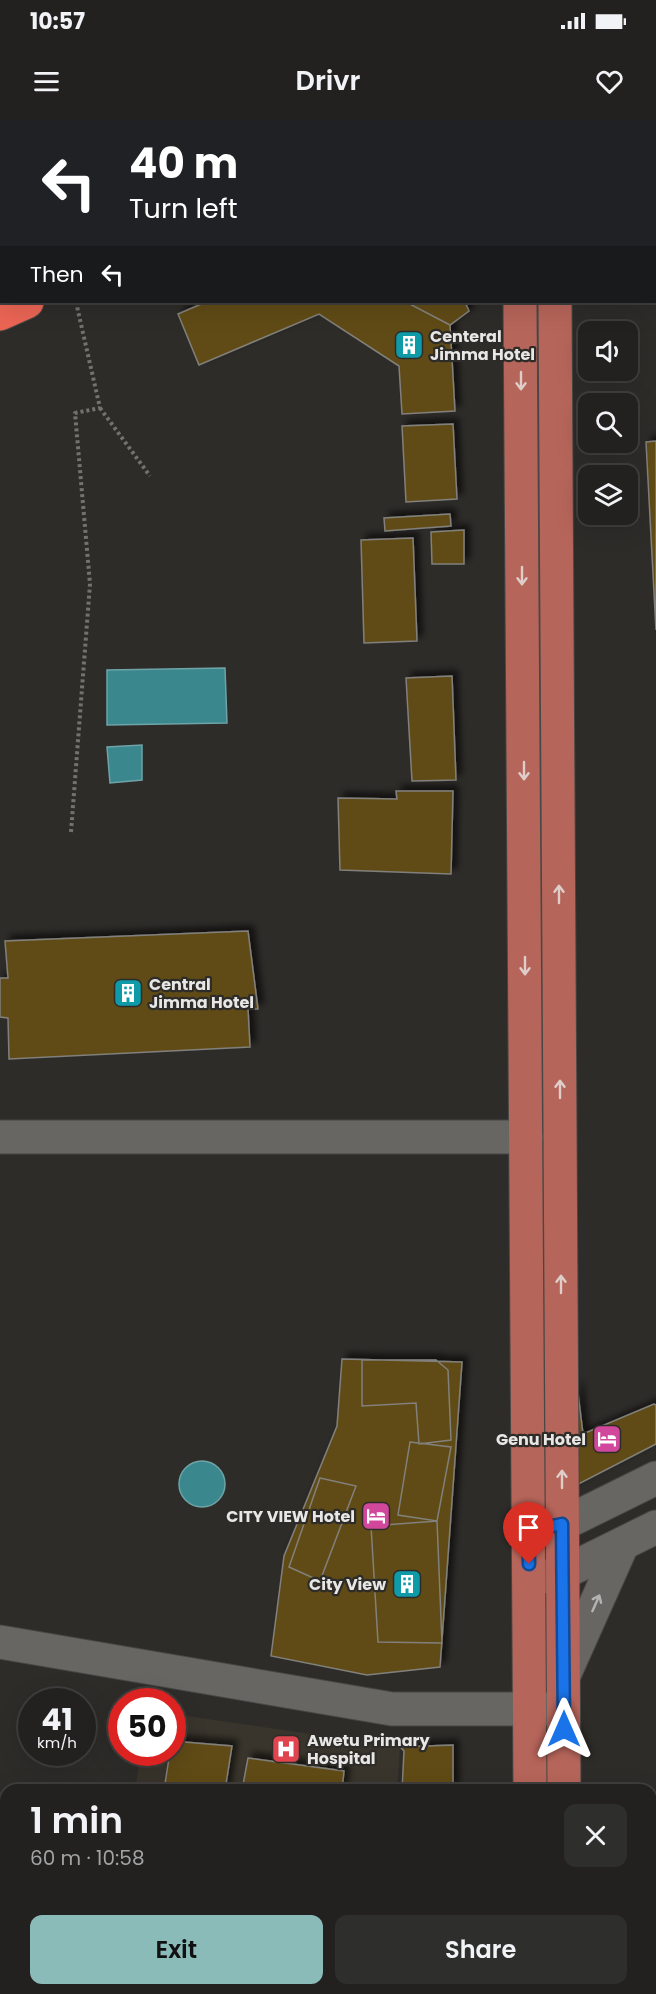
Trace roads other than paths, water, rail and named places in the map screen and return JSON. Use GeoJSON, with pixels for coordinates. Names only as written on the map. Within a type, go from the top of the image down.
{"type":"FeatureCollection","features":[{"type":"Feature","properties":{"kind":"main road"},"geometry":{"type":"LineString","coordinates":[[520,303],[530,1784]]}},
{"type":"Feature","properties":{"kind":"main road"},"geometry":{"type":"LineString","coordinates":[[555,303],[564,1784]]}},
{"type":"Feature","properties":{"kind":"street"},"geometry":{"type":"LineString","coordinates":[[0,1137],[526,1137]]}},
{"type":"Feature","properties":{"kind":"street"},"geometry":{"type":"LineString","coordinates":[[528,1531],[562,1524],[656,1478]]}},
{"type":"Feature","properties":{"kind":"street"},"geometry":{"type":"LineString","coordinates":[[529,1580],[563,1573],[656,1527]]}},
{"type":"Feature","properties":{"kind":"street"},"geometry":{"type":"LineString","coordinates":[[564,1675],[622,1545]]}},
{"type":"Feature","properties":{"kind":"street"},"geometry":{"type":"LineString","coordinates":[[0,1642],[392,1709],[564,1709]]}},
{"type":"Feature","properties":{"kind":"water"},"geometry":{"type":"Polygon","coordinates":[[[225,668],[227,723],[107,725],[107,670],[225,668]]]}},
{"type":"Feature","properties":{"kind":"water"},"geometry":{"type":"Polygon","coordinates":[[[142,745],[142,780],[110,783],[107,747],[142,745]]]}},
{"type":"Feature","properties":{"kind":"water"},"geometry":{"type":"Polygon","coordinates":[[[202,1461],[218,1468],[225,1484],[218,1500],[202,1507],[186,1500],[179,1484],[186,1468],[202,1461]]]}},
{"type":"Feature","properties":{"kind":"place","name":"Centeral Jimma Hotel"},"geometry":{"type":"Point","coordinates":[409,345]}},
{"type":"Feature","properties":{"kind":"place","name":"Central Jimma Hotel"},"geometry":{"type":"Point","coordinates":[128,993]}},
{"type":"Feature","properties":{"kind":"place","name":"Genu Hotel"},"geometry":{"type":"Point","coordinates":[607,1439]}},
{"type":"Feature","properties":{"kind":"place","name":"CITY VIEW Hotel"},"geometry":{"type":"Point","coordinates":[376,1516]}},
{"type":"Feature","properties":{"kind":"place","name":"City View"},"geometry":{"type":"Point","coordinates":[407,1584]}},
{"type":"Feature","properties":{"kind":"place","name":"Awetu Primary Hospital"},"geometry":{"type":"Point","coordinates":[286,1749]}}]}
